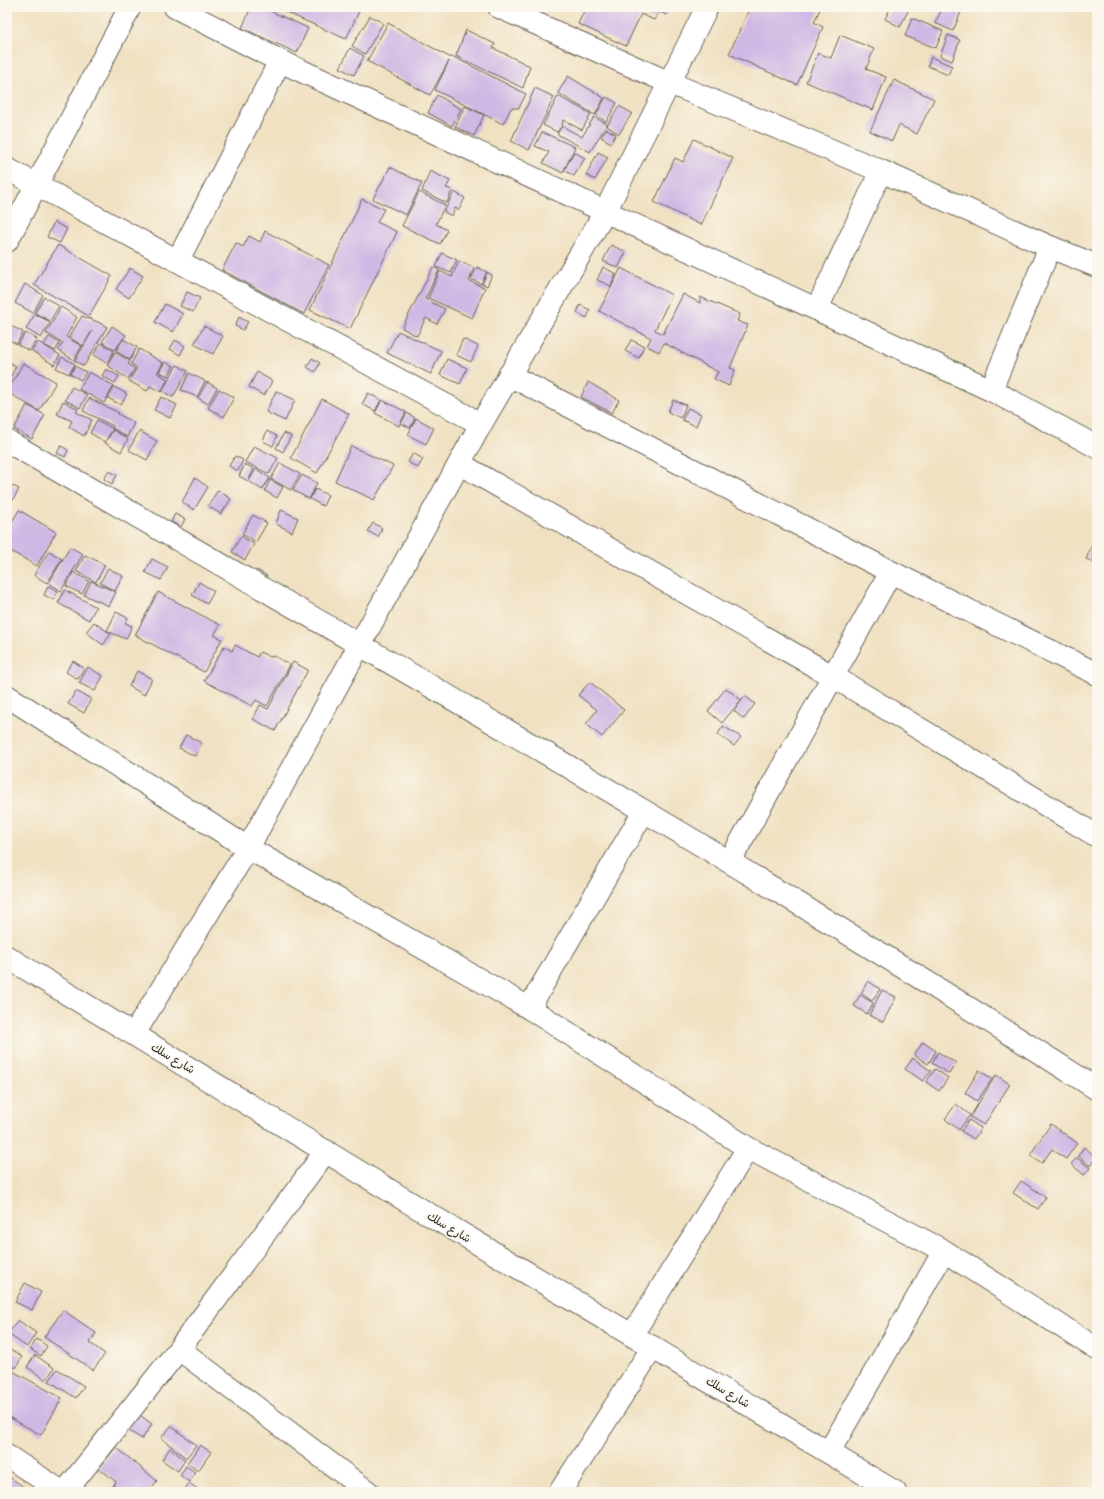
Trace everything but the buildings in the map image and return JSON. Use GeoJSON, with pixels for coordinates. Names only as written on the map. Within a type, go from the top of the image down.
{"type":"FeatureCollection","features":[{"type":"Feature","properties":{"kind":"street"},"geometry":{"type":"LineString","coordinates":[[7,241],[38,185],[130,7]]}},
{"type":"Feature","properties":{"kind":"street"},"geometry":{"type":"LineString","coordinates":[[175,7],[280,61],[991,390],[1097,447]]}},
{"type":"Feature","properties":{"kind":"street"},"geometry":{"type":"LineString","coordinates":[[499,7],[670,83],[881,170],[1050,247],[1097,266]]}},
{"type":"Feature","properties":{"kind":"street"},"geometry":{"type":"LineString","coordinates":[[134,1034],[248,848],[481,424],[605,212],[707,7]]}},
{"type":"Feature","properties":{"kind":"street"},"geometry":{"type":"LineString","coordinates":[[178,260],[280,61]]}},
{"type":"Feature","properties":{"kind":"street"},"geometry":{"type":"LineString","coordinates":[[7,169],[481,424]]}},
{"type":"Feature","properties":{"kind":"street"},"geometry":{"type":"LineString","coordinates":[[817,309],[881,170]]}},
{"type":"Feature","properties":{"kind":"street"},"geometry":{"type":"LineString","coordinates":[[991,390],[1050,247]]}},
{"type":"Feature","properties":{"kind":"street"},"geometry":{"type":"LineString","coordinates":[[510,375],[891,572],[1097,674]]}},
{"type":"Feature","properties":{"kind":"street"},"geometry":{"type":"LineString","coordinates":[[7,441],[359,644],[730,861],[977,1012],[1097,1088]]}},
{"type":"Feature","properties":{"kind":"street"},"geometry":{"type":"LineString","coordinates":[[460,464],[834,677],[1097,836]]}},
{"type":"Feature","properties":{"kind":"street"},"geometry":{"type":"LineString","coordinates":[[730,861],[834,677],[891,572]]}},
{"type":"Feature","properties":{"kind":"street"},"geometry":{"type":"LineString","coordinates":[[7,696],[248,848],[529,1008],[748,1148],[944,1251],[1097,1349]]}},
{"type":"Feature","properties":{"kind":"street"},"geometry":{"type":"LineString","coordinates":[[529,1008],[644,811]]}},
{"type":"Feature","properties":{"kind":"street","name":"شارع سلك"},"geometry":{"type":"LineString","coordinates":[[7,957],[326,1151],[895,1492]]}},
{"type":"Feature","properties":{"kind":"street"},"geometry":{"type":"LineString","coordinates":[[632,1335],[748,1148]]}},
{"type":"Feature","properties":{"kind":"street"},"geometry":{"type":"LineString","coordinates":[[65,1492],[179,1349],[326,1151]]}},
{"type":"Feature","properties":{"kind":"street"},"geometry":{"type":"LineString","coordinates":[[829,1452],[944,1251]]}},
{"type":"Feature","properties":{"kind":"street"},"geometry":{"type":"LineString","coordinates":[[560,1492],[653,1348]]}},
{"type":"Feature","properties":{"kind":"street"},"geometry":{"type":"LineString","coordinates":[[179,1349],[368,1492]]}},
{"type":"Feature","properties":{"kind":"street"},"geometry":{"type":"LineString","coordinates":[[7,1456],[62,1492]]}}]}
